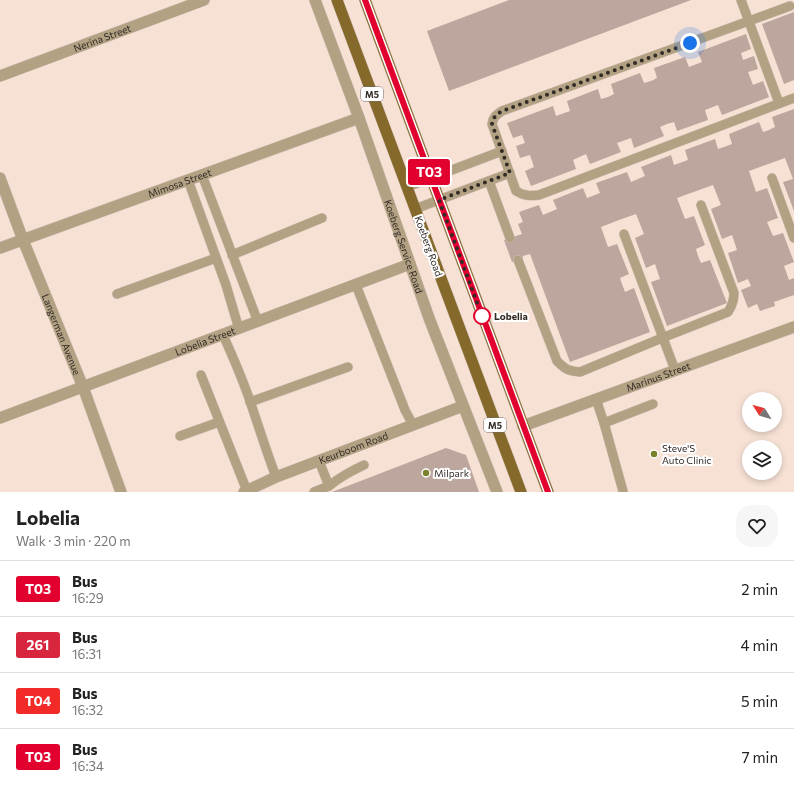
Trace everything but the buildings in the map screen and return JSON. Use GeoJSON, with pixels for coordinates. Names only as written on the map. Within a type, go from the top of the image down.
{"type":"FeatureCollection","features":[{"type":"Feature","properties":{"kind":"main road","name":"Koeberg Road"},"geometry":{"type":"LineString","coordinates":[[337,0],[521,492]]}},
{"type":"Feature","properties":{"kind":"main road","name":"M5"},"geometry":{"type":"LineString","coordinates":[[365,0],[548,492]]}},
{"type":"Feature","properties":{"kind":"street","name":"Nerina Street"},"geometry":{"type":"LineString","coordinates":[[0,76],[204,0]]}},
{"type":"Feature","properties":{"kind":"street","name":"Koeberg Service Road"},"geometry":{"type":"LineString","coordinates":[[315,0],[359,118],[429,318],[498,492]]}},
{"type":"Feature","properties":{"kind":"street","name":"Mimosa Street"},"geometry":{"type":"LineString","coordinates":[[0,248],[359,118]]}},
{"type":"Feature","properties":{"kind":"street","name":"Langerman Avenue"},"geometry":{"type":"LineString","coordinates":[[0,178],[23,240],[83,387],[121,492]]}},
{"type":"Feature","properties":{"kind":"street","name":"Lobelia Street"},"geometry":{"type":"LineString","coordinates":[[0,418],[410,264]]}},
{"type":"Feature","properties":{"kind":"street","name":"Marinus Street"},"geometry":{"type":"LineString","coordinates":[[523,426],[794,327]]}},
{"type":"Feature","properties":{"kind":"street","name":"Keurboom Road"},"geometry":{"type":"LineString","coordinates":[[245,491],[463,406]]}},
{"type":"Feature","properties":{"kind":"lane"},"geometry":{"type":"LineString","coordinates":[[741,0],[779,103]]}},
{"type":"Feature","properties":{"kind":"lane"},"geometry":{"type":"LineString","coordinates":[[790,6],[502,111],[492,120],[492,124],[516,190],[522,194],[530,196],[539,195],[794,98]]}},
{"type":"Feature","properties":{"kind":"lane"},"geometry":{"type":"LineString","coordinates":[[407,187],[502,151]]}},
{"type":"Feature","properties":{"kind":"lane"},"geometry":{"type":"LineString","coordinates":[[415,209],[510,173]]}},
{"type":"Feature","properties":{"kind":"lane"},"geometry":{"type":"LineString","coordinates":[[202,175],[258,322]]}},
{"type":"Feature","properties":{"kind":"lane"},"geometry":{"type":"LineString","coordinates":[[772,178],[794,238]]}},
{"type":"Feature","properties":{"kind":"lane"},"geometry":{"type":"LineString","coordinates":[[188,180],[226,285],[239,329]]}},
{"type":"Feature","properties":{"kind":"lane"},"geometry":{"type":"LineString","coordinates":[[489,181],[510,238]]}},
{"type":"Feature","properties":{"kind":"lane"},"geometry":{"type":"LineString","coordinates":[[518,260],[556,361],[570,372],[580,372],[728,312],[732,306],[734,293],[701,205]]}},
{"type":"Feature","properties":{"kind":"lane"},"geometry":{"type":"LineString","coordinates":[[232,255],[322,218]]}},
{"type":"Feature","properties":{"kind":"lane"},"geometry":{"type":"LineString","coordinates":[[624,234],[675,370]]}},
{"type":"Feature","properties":{"kind":"lane"},"geometry":{"type":"LineString","coordinates":[[117,294],[216,258]]}},
{"type":"Feature","properties":{"kind":"lane"},"geometry":{"type":"LineString","coordinates":[[356,285],[405,410],[413,425]]}},
{"type":"Feature","properties":{"kind":"lane"},"geometry":{"type":"LineString","coordinates":[[223,335],[250,402],[276,478]]}},
{"type":"Feature","properties":{"kind":"lane"},"geometry":{"type":"LineString","coordinates":[[250,402],[348,367]]}},
{"type":"Feature","properties":{"kind":"lane"},"geometry":{"type":"LineString","coordinates":[[200,375],[245,491]]}},
{"type":"Feature","properties":{"kind":"lane"},"geometry":{"type":"LineString","coordinates":[[596,399],[623,491]]}},
{"type":"Feature","properties":{"kind":"lane"},"geometry":{"type":"LineString","coordinates":[[604,423],[653,404]]}},
{"type":"Feature","properties":{"kind":"lane"},"geometry":{"type":"LineString","coordinates":[[180,436],[219,422]]}},
{"type":"Feature","properties":{"kind":"lane"},"geometry":{"type":"LineString","coordinates":[[319,461],[329,486]]}},
{"type":"Feature","properties":{"kind":"lane"},"geometry":{"type":"LineString","coordinates":[[314,492],[329,486],[343,475],[364,465]]}},
{"type":"Feature","properties":{"kind":"bus line","name":"T03"},"geometry":{"type":"LineString","coordinates":[[365,0],[548,492]]}},
{"type":"Feature","properties":{"kind":"place","name":"Lobelia"},"geometry":{"type":"Point","coordinates":[482,316]}},
{"type":"Feature","properties":{"kind":"place","name":"Steve'S Auto Clinic"},"geometry":{"type":"Point","coordinates":[654,454]}},
{"type":"Feature","properties":{"kind":"place","name":"Milpark"},"geometry":{"type":"Point","coordinates":[426,473]}},
{"type":"Feature","properties":{"kind":"route"},"geometry":{"type":"LineString","coordinates":[[482,316],[439,200],[510,173],[492,124],[492,120],[502,111],[690,43]]}}]}
